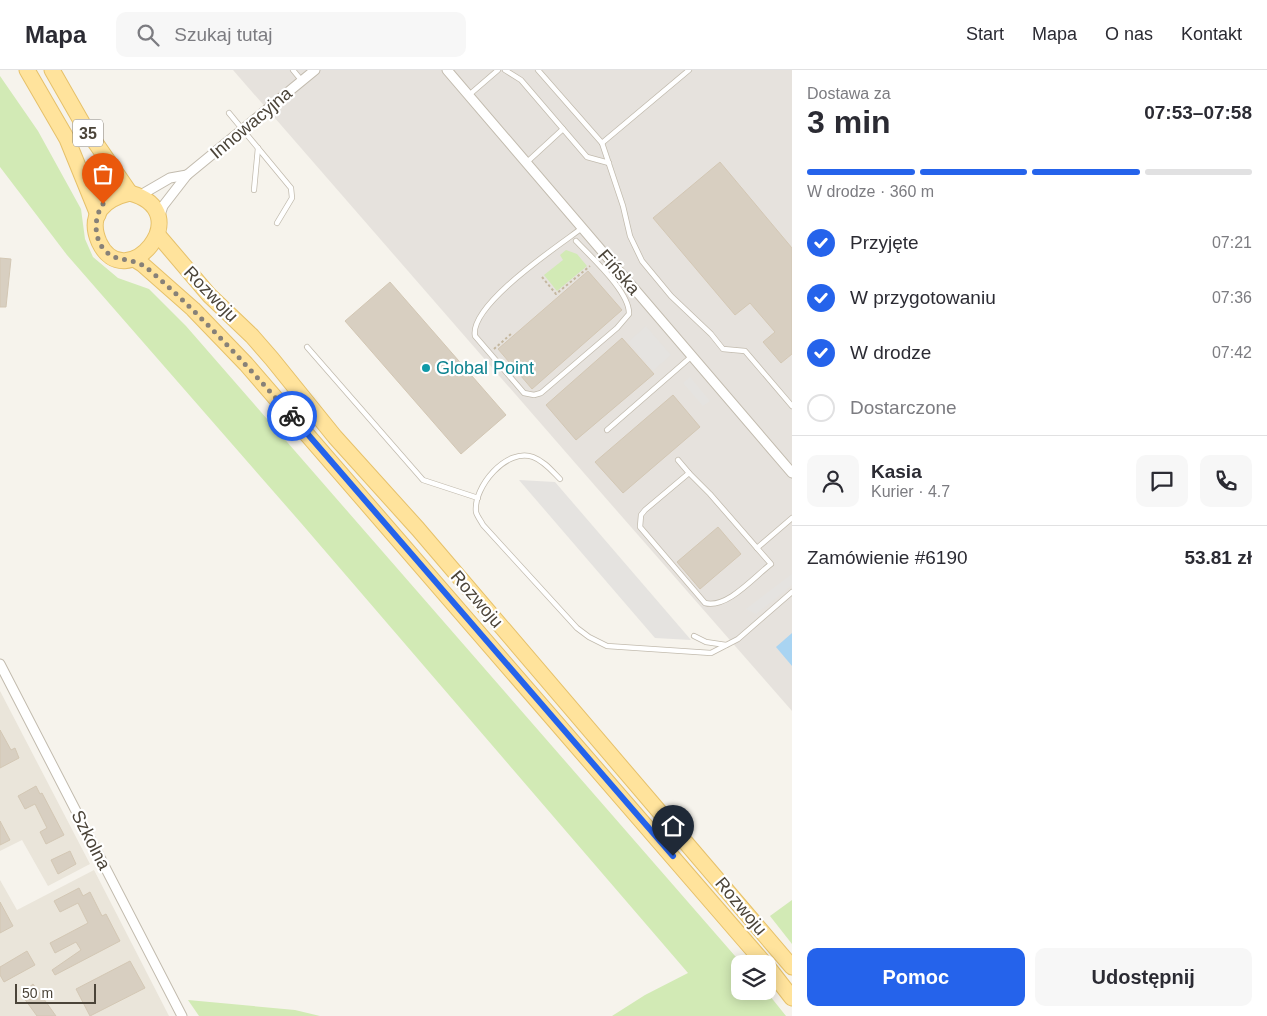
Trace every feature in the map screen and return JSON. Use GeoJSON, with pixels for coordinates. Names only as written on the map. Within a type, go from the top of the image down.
{"type":"FeatureCollection","features":[{"type":"Feature","properties":{"kind":"main road","name":"35"},"geometry":{"type":"LineString","coordinates":[[27,70],[67,139],[98,216],[96,232],[105,250],[116,258],[134,260]]}},
{"type":"Feature","properties":{"kind":"main road","name":"35"},"geometry":{"type":"LineString","coordinates":[[52,70],[84,126],[134,194],[151,205],[158,228]]}},
{"type":"Feature","properties":{"kind":"main road"},"geometry":{"type":"LineString","coordinates":[[98,216],[100,208],[107,200],[134,194]]}},
{"type":"Feature","properties":{"kind":"main road"},"geometry":{"type":"LineString","coordinates":[[134,260],[151,247],[158,228]]}},
{"type":"Feature","properties":{"kind":"main road","name":"Rozwoju"},"geometry":{"type":"LineString","coordinates":[[158,228],[209,295],[252,336],[335,437],[431,544],[792,967]]}},
{"type":"Feature","properties":{"kind":"main road","name":"Rozwoju"},"geometry":{"type":"LineString","coordinates":[[134,260],[142,264],[193,309],[246,364],[757,955]]}},
{"type":"Feature","properties":{"kind":"main road"},"geometry":{"type":"LineString","coordinates":[[776,977],[792,998]]}},
{"type":"Feature","properties":{"kind":"street","name":"Innowacyjna"},"geometry":{"type":"LineString","coordinates":[[158,228],[163,206],[187,175],[315,70]]}},
{"type":"Feature","properties":{"kind":"street","name":"Fińska"},"geometry":{"type":"LineString","coordinates":[[447,70],[792,472]]}},
{"type":"Feature","properties":{"kind":"street","name":"Innowacyjna"},"geometry":{"type":"LineString","coordinates":[[134,194],[170,178],[187,175]]}},
{"type":"Feature","properties":{"kind":"street","name":"Szkolna"},"geometry":{"type":"LineString","coordinates":[[0,664],[182,1016]]}},
{"type":"Feature","properties":{"kind":"lane"},"geometry":{"type":"LineString","coordinates":[[292,70],[302,81]]}},
{"type":"Feature","properties":{"kind":"lane"},"geometry":{"type":"LineString","coordinates":[[469,95],[498,70]]}},
{"type":"Feature","properties":{"kind":"lane"},"geometry":{"type":"LineString","coordinates":[[505,70],[521,80],[587,157],[609,163]]}},
{"type":"Feature","properties":{"kind":"lane"},"geometry":{"type":"LineString","coordinates":[[538,70],[602,143],[623,206],[630,236],[642,261],[671,296],[711,334],[723,349],[745,351],[792,406]]}},
{"type":"Feature","properties":{"kind":"lane"},"geometry":{"type":"LineString","coordinates":[[602,143],[689,70]]}},
{"type":"Feature","properties":{"kind":"lane"},"geometry":{"type":"LineString","coordinates":[[229,113],[291,188],[292,198],[276,223]]}},
{"type":"Feature","properties":{"kind":"lane"},"geometry":{"type":"LineString","coordinates":[[526,163],[563,129]]}},
{"type":"Feature","properties":{"kind":"lane"},"geometry":{"type":"LineString","coordinates":[[254,190],[258,148]]}},
{"type":"Feature","properties":{"kind":"lane"},"geometry":{"type":"LineString","coordinates":[[576,241],[624,294],[630,306],[629,314],[625,320],[541,393],[534,395],[524,393],[488,354],[475,336],[475,323],[502,290],[582,228]]}},
{"type":"Feature","properties":{"kind":"lane"},"geometry":{"type":"LineString","coordinates":[[307,347],[423,480],[478,498]]}},
{"type":"Feature","properties":{"kind":"lane"},"geometry":{"type":"LineString","coordinates":[[608,430],[692,356]]}},
{"type":"Feature","properties":{"kind":"lane"},"geometry":{"type":"LineString","coordinates":[[560,479],[544,463],[532,456],[520,456],[502,464],[490,475],[478,498],[476,514],[483,525],[577,628],[606,646],[712,653],[745,634],[792,592]]}},
{"type":"Feature","properties":{"kind":"lane"},"geometry":{"type":"LineString","coordinates":[[678,460],[770,564],[726,601],[716,605],[705,603],[640,527],[641,515],[645,510],[689,473]]}},
{"type":"Feature","properties":{"kind":"lane"},"geometry":{"type":"LineString","coordinates":[[757,548],[792,518]]}},
{"type":"Feature","properties":{"kind":"lane"},"geometry":{"type":"LineString","coordinates":[[694,636],[706,642],[726,646]]}},
{"type":"Feature","properties":{"kind":"path"},"geometry":{"type":"LineString","coordinates":[[542,277],[556,294],[590,266]]}},
{"type":"Feature","properties":{"kind":"path"},"geometry":{"type":"LineString","coordinates":[[488,354],[511,334]]}},
{"type":"Feature","properties":{"kind":"shaded area"},"geometry":{"type":"Polygon","coordinates":[[[233,70],[792,70],[792,711],[610,503],[233,70]]]}},
{"type":"Feature","properties":{"kind":"shaded area"},"geometry":{"type":"Polygon","coordinates":[[[646,326],[671,355],[653,371],[628,342],[646,326]]]}},
{"type":"Feature","properties":{"kind":"shaded area"},"geometry":{"type":"Polygon","coordinates":[[[690,377],[710,401],[703,406],[683,383],[690,377]]]}},
{"type":"Feature","properties":{"kind":"shaded area"},"geometry":{"type":"Polygon","coordinates":[[[519,480],[555,482],[691,640],[655,638],[519,480]]]}},
{"type":"Feature","properties":{"kind":"shaded area"},"geometry":{"type":"Polygon","coordinates":[[[792,574],[792,585],[756,614],[746,609],[792,574]]]}},
{"type":"Feature","properties":{"kind":"shaded area"},"geometry":{"type":"Polygon","coordinates":[[[0,691],[90,864],[48,886],[22,840],[0,851],[0,691]]]}},
{"type":"Feature","properties":{"kind":"shaded area"},"geometry":{"type":"Polygon","coordinates":[[[94,870],[169,1016],[0,1016],[0,880],[17,910],[94,870]]]}},
{"type":"Feature","properties":{"kind":"green space"},"geometry":{"type":"Polygon","coordinates":[[[0,76],[38,131],[81,209],[85,239],[93,257],[118,278],[149,289],[186,326],[734,955],[731,955],[731,1000],[773,1000],[786,1016],[612,1016],[645,995],[688,973],[301,523],[67,255],[0,167],[0,76]]]}},
{"type":"Feature","properties":{"kind":"green space"},"geometry":{"type":"Polygon","coordinates":[[[566,250],[577,254],[587,266],[557,291],[544,275],[563,260],[560,255],[566,250]]]}},
{"type":"Feature","properties":{"kind":"green space"},"geometry":{"type":"Polygon","coordinates":[[[792,900],[792,944],[770,916],[792,900]]]}},
{"type":"Feature","properties":{"kind":"green space"},"geometry":{"type":"Polygon","coordinates":[[[188,1000],[295,1010],[320,1016],[199,1016],[188,1000]]]}},
{"type":"Feature","properties":{"kind":"water"},"geometry":{"type":"Polygon","coordinates":[[[792,633],[792,666],[776,647],[792,633]]]}},
{"type":"Feature","properties":{"kind":"building"},"geometry":{"type":"Polygon","coordinates":[[[720,162],[792,248],[792,354],[781,363],[763,342],[775,332],[750,303],[735,315],[653,218],[720,162]]]}},
{"type":"Feature","properties":{"kind":"building"},"geometry":{"type":"Polygon","coordinates":[[[0,258],[11,259],[6,307],[0,307],[0,258]]]}},
{"type":"Feature","properties":{"kind":"building"},"geometry":{"type":"Polygon","coordinates":[[[588,271],[622,310],[532,389],[498,349],[588,271]]]}},
{"type":"Feature","properties":{"kind":"building","name":"Global Point"},"geometry":{"type":"Polygon","coordinates":[[[390,282],[506,415],[461,454],[345,321],[390,282]]]}},
{"type":"Feature","properties":{"kind":"building"},"geometry":{"type":"Polygon","coordinates":[[[622,338],[654,374],[576,440],[546,405],[622,338]]]}},
{"type":"Feature","properties":{"kind":"building"},"geometry":{"type":"Polygon","coordinates":[[[673,395],[700,427],[623,493],[595,462],[673,395]]]}},
{"type":"Feature","properties":{"kind":"building"},"geometry":{"type":"Polygon","coordinates":[[[718,527],[741,554],[700,589],[677,562],[718,527]]]}},
{"type":"Feature","properties":{"kind":"building"},"geometry":{"type":"Polygon","coordinates":[[[0,730],[11,750],[15,748],[19,758],[0,768],[0,730]]]}},
{"type":"Feature","properties":{"kind":"building"},"geometry":{"type":"Polygon","coordinates":[[[36,786],[40,794],[42,793],[64,835],[46,844],[40,832],[47,828],[35,804],[25,809],[18,796],[36,786]]]}},
{"type":"Feature","properties":{"kind":"building"},"geometry":{"type":"Polygon","coordinates":[[[0,821],[10,840],[0,845],[0,821]]]}},
{"type":"Feature","properties":{"kind":"building"},"geometry":{"type":"Polygon","coordinates":[[[70,851],[76,864],[58,874],[51,860],[70,851]]]}},
{"type":"Feature","properties":{"kind":"building"},"geometry":{"type":"Polygon","coordinates":[[[79,888],[83,896],[90,892],[102,916],[106,914],[120,941],[55,975],[52,970],[81,950],[76,942],[55,953],[50,943],[88,923],[78,903],[60,912],[54,901],[79,888]]]}},
{"type":"Feature","properties":{"kind":"building"},"geometry":{"type":"Polygon","coordinates":[[[0,902],[13,926],[0,933],[0,902]]]}},
{"type":"Feature","properties":{"kind":"building"},"geometry":{"type":"Polygon","coordinates":[[[27,951],[35,965],[4,982],[0,975],[0,967],[27,951]]]}},
{"type":"Feature","properties":{"kind":"building"},"geometry":{"type":"Polygon","coordinates":[[[130,961],[145,988],[90,1016],[76,989],[130,961]]]}},
{"type":"Feature","properties":{"kind":"building"},"geometry":{"type":"Polygon","coordinates":[[[33,984],[56,1016],[37,1016],[21,994],[33,984]]]}},
{"type":"Feature","properties":{"kind":"way so far"},"geometry":{"type":"LineString","coordinates":[[103,204],[100,208],[96,232],[105,250],[116,258],[134,260],[142,264],[171,289],[246,364],[292,416]]}},
{"type":"Feature","properties":{"kind":"place","name":"Global Point"},"geometry":{"type":"Point","coordinates":[426,368]}},
{"type":"Feature","properties":{"kind":"route"},"geometry":{"type":"LineString","coordinates":[[292,416],[673,856]]}}]}
